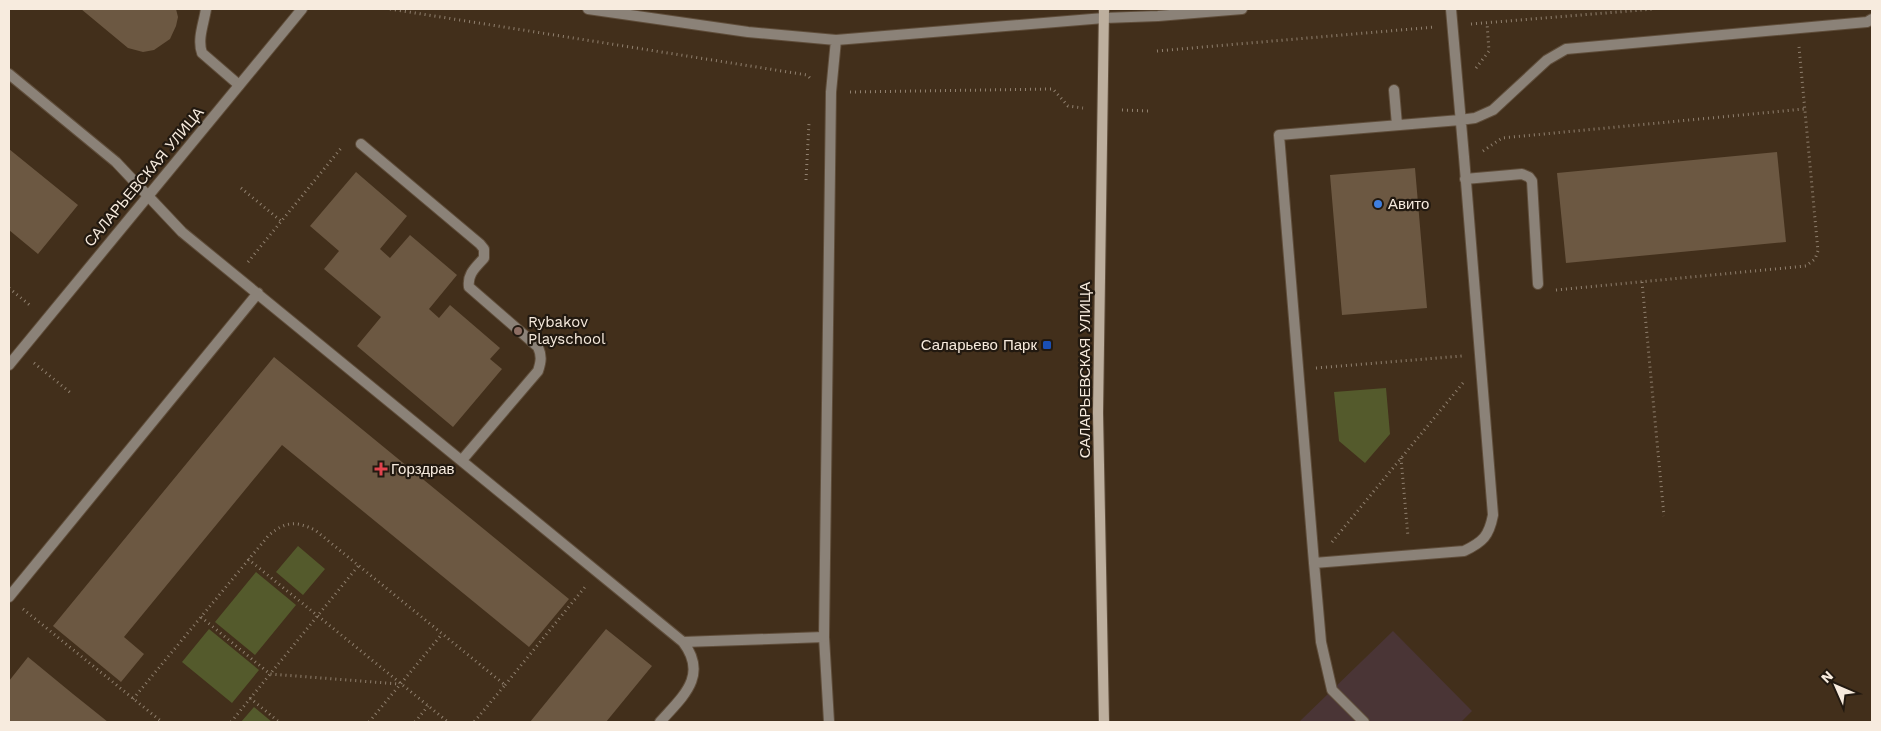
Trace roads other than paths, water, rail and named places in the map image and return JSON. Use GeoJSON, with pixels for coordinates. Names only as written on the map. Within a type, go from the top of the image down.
{"type":"FeatureCollection","features":[{"type":"Feature","properties":{"kind":"street"},"geometry":{"type":"LineString","coordinates":[[206,9],[200,38],[202,53],[239,86]]}},
{"type":"Feature","properties":{"kind":"street","name":"САЛАРЬЕВСКАЯ УЛИЦА"},"geometry":{"type":"LineString","coordinates":[[9,365],[302,9]]}},
{"type":"Feature","properties":{"kind":"street"},"geometry":{"type":"LineString","coordinates":[[593,9],[748,32],[836,40],[1104,14],[1158,16],[1242,9]]}},
{"type":"Feature","properties":{"kind":"street"},"geometry":{"type":"LineString","coordinates":[[1314,564],[1464,551],[1479,544],[1490,530],[1494,515],[1451,9]]}},
{"type":"Feature","properties":{"kind":"street","name":"САЛАРЬЕВСКАЯ УЛИЦА"},"geometry":{"type":"LineString","coordinates":[[1104,14],[1098,413],[1104,722]]}},
{"type":"Feature","properties":{"kind":"street"},"geometry":{"type":"LineString","coordinates":[[1364,722],[1332,690],[1321,642],[1278,136],[1480,117],[1492,110],[1547,60],[1566,49],[1867,22],[1872,19]]}},
{"type":"Feature","properties":{"kind":"street"},"geometry":{"type":"LineString","coordinates":[[829,722],[824,637],[831,92],[836,40]]}},
{"type":"Feature","properties":{"kind":"street"},"geometry":{"type":"LineString","coordinates":[[9,74],[116,162],[182,232],[684,642],[694,660],[692,681],[685,693],[660,722]]}},
{"type":"Feature","properties":{"kind":"street"},"geometry":{"type":"LineString","coordinates":[[1394,90],[1397,125]]}},
{"type":"Feature","properties":{"kind":"street"},"geometry":{"type":"LineString","coordinates":[[361,144],[480,244],[484,249],[484,258],[471,273],[468,282],[469,287],[538,347],[541,354],[538,371],[462,460]]}},
{"type":"Feature","properties":{"kind":"street"},"geometry":{"type":"LineString","coordinates":[[1465,178],[1522,174],[1529,177],[1532,181],[1538,284]]}},
{"type":"Feature","properties":{"kind":"street"},"geometry":{"type":"LineString","coordinates":[[9,597],[258,293]]}},
{"type":"Feature","properties":{"kind":"street"},"geometry":{"type":"LineString","coordinates":[[684,642],[824,637]]}},
{"type":"Feature","properties":{"kind":"place","name":"Авито"},"geometry":{"type":"Point","coordinates":[1378,204]}},
{"type":"Feature","properties":{"kind":"place","name":"Rybakov Playschool"},"geometry":{"type":"Point","coordinates":[518,331]}},
{"type":"Feature","properties":{"kind":"place","name":"Саларьево Парк"},"geometry":{"type":"Point","coordinates":[1047,345]}},
{"type":"Feature","properties":{"kind":"place","name":"Горздрав"},"geometry":{"type":"Point","coordinates":[381,469]}}]}
